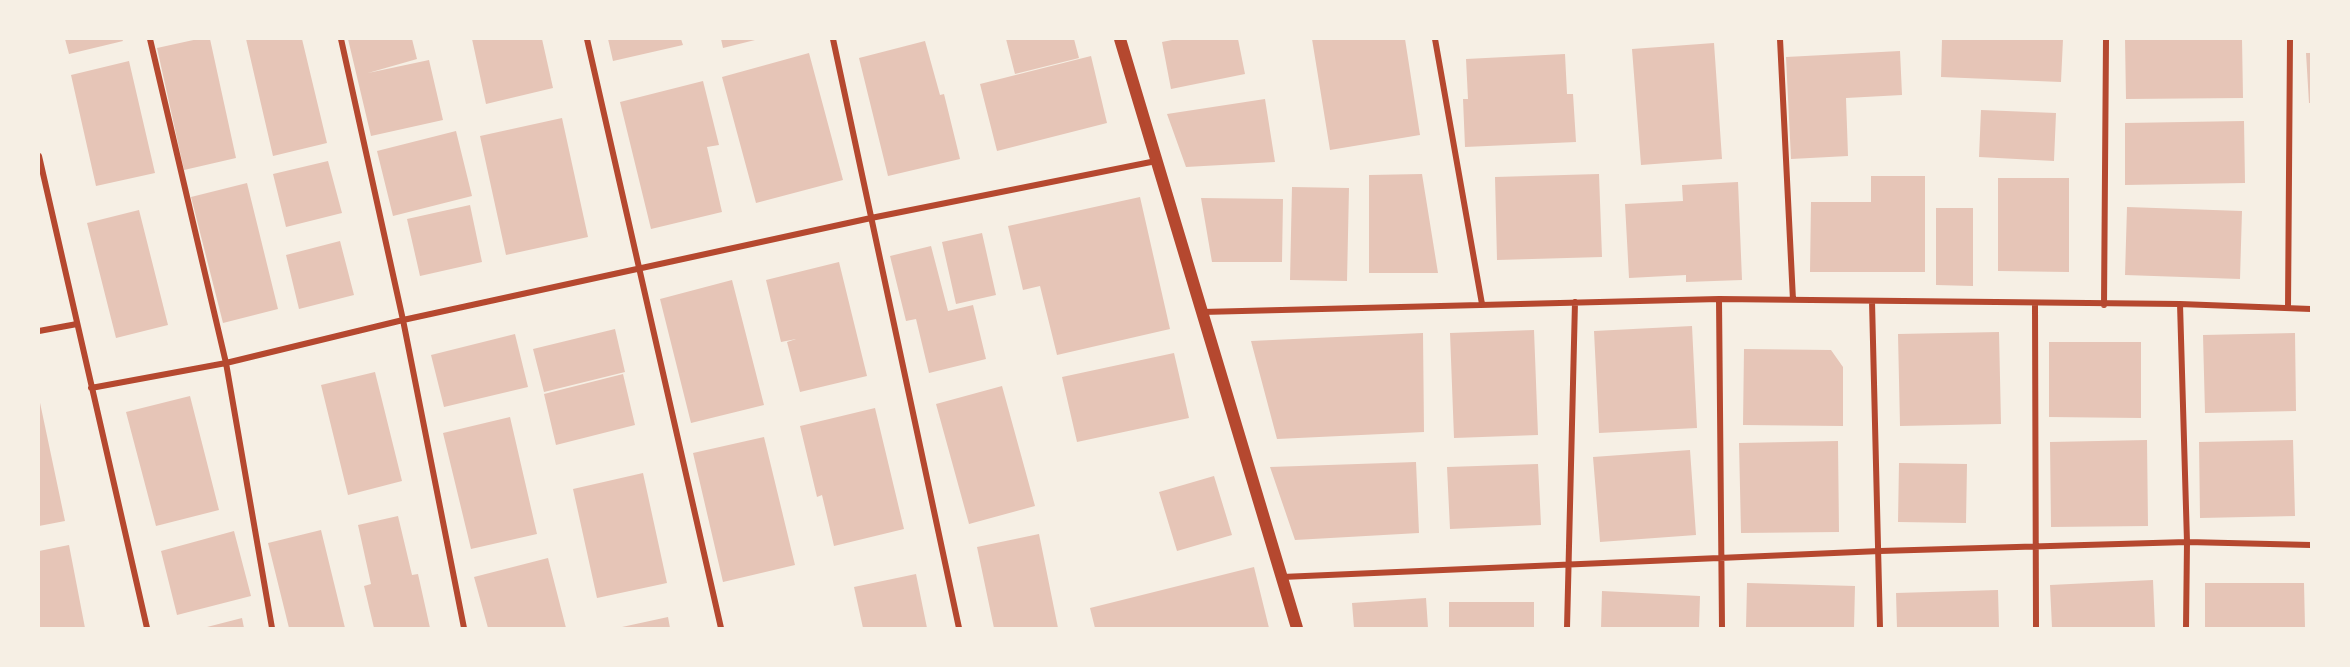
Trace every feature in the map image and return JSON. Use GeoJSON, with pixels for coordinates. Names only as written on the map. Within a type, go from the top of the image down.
{"type":"FeatureCollection","features":[{"type":"Feature","properties":{"kind":"main road"},"geometry":{"type":"LineString","coordinates":[[1120,39],[1297,628]]}},
{"type":"Feature","properties":{"kind":"street"},"geometry":{"type":"LineString","coordinates":[[150,39],[225,363],[272,628]]}},
{"type":"Feature","properties":{"kind":"street"},"geometry":{"type":"LineString","coordinates":[[341,39],[403,320],[464,628]]}},
{"type":"Feature","properties":{"kind":"street"},"geometry":{"type":"LineString","coordinates":[[587,39],[721,628]]}},
{"type":"Feature","properties":{"kind":"street"},"geometry":{"type":"LineString","coordinates":[[834,39],[958,628]]}},
{"type":"Feature","properties":{"kind":"street"},"geometry":{"type":"LineString","coordinates":[[1435,39],[1482,304]]}},
{"type":"Feature","properties":{"kind":"street"},"geometry":{"type":"LineString","coordinates":[[1779,39],[1793,300]]}},
{"type":"Feature","properties":{"kind":"street"},"geometry":{"type":"LineString","coordinates":[[2104,305],[2106,39]]}},
{"type":"Feature","properties":{"kind":"street"},"geometry":{"type":"LineString","coordinates":[[2288,308],[2290,39]]}},
{"type":"Feature","properties":{"kind":"street"},"geometry":{"type":"LineString","coordinates":[[39,156],[147,628]]}},
{"type":"Feature","properties":{"kind":"street"},"geometry":{"type":"LineString","coordinates":[[91,388],[225,363],[403,320],[871,218],[1156,161]]}},
{"type":"Feature","properties":{"kind":"street"},"geometry":{"type":"LineString","coordinates":[[1202,312],[1719,299],[2104,305],[2180,304],[2311,309]]}},
{"type":"Feature","properties":{"kind":"street"},"geometry":{"type":"LineString","coordinates":[[1719,299],[1722,628]]}},
{"type":"Feature","properties":{"kind":"street"},"geometry":{"type":"LineString","coordinates":[[1872,301],[1880,551],[1880,628]]}},
{"type":"Feature","properties":{"kind":"street"},"geometry":{"type":"LineString","coordinates":[[1567,628],[1575,302]]}},
{"type":"Feature","properties":{"kind":"street"},"geometry":{"type":"LineString","coordinates":[[2035,304],[2036,628]]}},
{"type":"Feature","properties":{"kind":"street"},"geometry":{"type":"LineString","coordinates":[[2180,304],[2187,542],[2186,628]]}},
{"type":"Feature","properties":{"kind":"street"},"geometry":{"type":"LineString","coordinates":[[39,331],[76,324]]}},
{"type":"Feature","properties":{"kind":"street"},"geometry":{"type":"LineString","coordinates":[[1282,577],[1880,551],[2187,542],[2311,545]]}},
{"type":"Feature","properties":{"kind":"building"},"geometry":{"type":"Polygon","coordinates":[[[65,39],[122,39],[123,41],[69,54],[65,39]]]}},
{"type":"Feature","properties":{"kind":"building"},"geometry":{"type":"Polygon","coordinates":[[[198,39],[210,39],[236,158],[184,170],[157,48],[198,39]]]}},
{"type":"Feature","properties":{"kind":"building"},"geometry":{"type":"Polygon","coordinates":[[[246,39],[302,39],[327,143],[273,156],[246,39]]]}},
{"type":"Feature","properties":{"kind":"building"},"geometry":{"type":"Polygon","coordinates":[[[348,39],[412,39],[417,59],[368,73],[429,60],[443,120],[371,136],[348,39]]]}},
{"type":"Feature","properties":{"kind":"building"},"geometry":{"type":"Polygon","coordinates":[[[472,39],[542,39],[553,88],[486,104],[472,39]]]}},
{"type":"Feature","properties":{"kind":"building"},"geometry":{"type":"Polygon","coordinates":[[[608,39],[681,39],[683,45],[613,61],[608,39]]]}},
{"type":"Feature","properties":{"kind":"building"},"geometry":{"type":"Polygon","coordinates":[[[721,39],[755,39],[755,40],[723,48],[721,39]]]}},
{"type":"Feature","properties":{"kind":"building"},"geometry":{"type":"Polygon","coordinates":[[[1006,39],[1074,39],[1079,58],[1015,74],[1006,39]]]}},
{"type":"Feature","properties":{"kind":"building"},"geometry":{"type":"Polygon","coordinates":[[[1177,39],[1238,39],[1245,74],[1171,89],[1162,42],[1177,39]]]}},
{"type":"Feature","properties":{"kind":"building"},"geometry":{"type":"Polygon","coordinates":[[[1312,39],[1405,39],[1420,135],[1330,150],[1312,39]]]}},
{"type":"Feature","properties":{"kind":"building"},"geometry":{"type":"Polygon","coordinates":[[[1942,39],[2063,39],[2061,82],[1941,77],[1942,39]]]}},
{"type":"Feature","properties":{"kind":"building"},"geometry":{"type":"Polygon","coordinates":[[[2125,39],[2242,39],[2243,98],[2126,99],[2125,39]]]}},
{"type":"Feature","properties":{"kind":"building"},"geometry":{"type":"Polygon","coordinates":[[[925,41],[940,95],[944,94],[960,159],[888,176],[859,58],[925,41]]]}},
{"type":"Feature","properties":{"kind":"building"},"geometry":{"type":"Polygon","coordinates":[[[1714,43],[1722,159],[1641,165],[1632,49],[1714,43]]]}},
{"type":"Feature","properties":{"kind":"building"},"geometry":{"type":"Polygon","coordinates":[[[1900,51],[1902,95],[1846,98],[1848,156],[1791,159],[1786,57],[1900,51]]]}},
{"type":"Feature","properties":{"kind":"building"},"geometry":{"type":"Polygon","coordinates":[[[809,53],[843,180],[756,203],[722,77],[809,53]]]}},
{"type":"Feature","properties":{"kind":"building"},"geometry":{"type":"Polygon","coordinates":[[[2306,53],[2311,53],[2311,103],[2309,103],[2306,53]]]}},
{"type":"Feature","properties":{"kind":"building"},"geometry":{"type":"Polygon","coordinates":[[[1565,54],[1567,94],[1573,94],[1576,142],[1465,147],[1463,99],[1468,99],[1466,59],[1565,54]]]}},
{"type":"Feature","properties":{"kind":"building"},"geometry":{"type":"Polygon","coordinates":[[[1091,56],[1107,123],[997,151],[980,84],[1091,56]]]}},
{"type":"Feature","properties":{"kind":"building"},"geometry":{"type":"Polygon","coordinates":[[[129,61],[155,173],[96,186],[71,75],[129,61]]]}},
{"type":"Feature","properties":{"kind":"building"},"geometry":{"type":"Polygon","coordinates":[[[703,81],[719,145],[707,147],[722,212],[651,229],[620,102],[703,81]]]}},
{"type":"Feature","properties":{"kind":"building"},"geometry":{"type":"Polygon","coordinates":[[[1265,99],[1275,162],[1186,167],[1167,114],[1265,99]]]}},
{"type":"Feature","properties":{"kind":"building"},"geometry":{"type":"Polygon","coordinates":[[[1981,110],[2056,113],[2054,161],[1979,157],[1981,110]]]}},
{"type":"Feature","properties":{"kind":"building"},"geometry":{"type":"Polygon","coordinates":[[[562,118],[588,237],[506,255],[480,136],[562,118]]]}},
{"type":"Feature","properties":{"kind":"building"},"geometry":{"type":"Polygon","coordinates":[[[2244,121],[2245,183],[2125,185],[2125,123],[2244,121]]]}},
{"type":"Feature","properties":{"kind":"building"},"geometry":{"type":"Polygon","coordinates":[[[456,131],[472,196],[393,216],[377,151],[456,131]]]}},
{"type":"Feature","properties":{"kind":"building"},"geometry":{"type":"Polygon","coordinates":[[[328,161],[342,213],[286,227],[273,174],[328,161]]]}},
{"type":"Feature","properties":{"kind":"building"},"geometry":{"type":"Polygon","coordinates":[[[1422,174],[1438,273],[1369,273],[1369,175],[1422,174]]]}},
{"type":"Feature","properties":{"kind":"building"},"geometry":{"type":"Polygon","coordinates":[[[1599,174],[1602,257],[1497,260],[1495,177],[1599,174]]]}},
{"type":"Feature","properties":{"kind":"building"},"geometry":{"type":"Polygon","coordinates":[[[1871,176],[1925,176],[1925,272],[1810,272],[1811,202],[1871,202],[1871,176]]]}},
{"type":"Feature","properties":{"kind":"building"},"geometry":{"type":"Polygon","coordinates":[[[1998,178],[2069,178],[2069,272],[1998,271],[1998,178]]]}},
{"type":"Feature","properties":{"kind":"building"},"geometry":{"type":"Polygon","coordinates":[[[1738,182],[1742,280],[1686,282],[1686,275],[1629,278],[1625,204],[1683,201],[1682,185],[1738,182]]]}},
{"type":"Feature","properties":{"kind":"building"},"geometry":{"type":"Polygon","coordinates":[[[247,183],[278,309],[223,323],[191,197],[247,183]]]}},
{"type":"Feature","properties":{"kind":"building"},"geometry":{"type":"Polygon","coordinates":[[[1292,187],[1349,188],[1347,281],[1290,280],[1292,187]]]}},
{"type":"Feature","properties":{"kind":"building"},"geometry":{"type":"Polygon","coordinates":[[[1140,197],[1170,329],[1057,355],[1040,286],[1023,290],[1008,226],[1140,197]]]}},
{"type":"Feature","properties":{"kind":"building"},"geometry":{"type":"Polygon","coordinates":[[[1201,198],[1283,199],[1282,262],[1212,262],[1201,198]]]}},
{"type":"Feature","properties":{"kind":"building"},"geometry":{"type":"Polygon","coordinates":[[[470,205],[482,262],[420,276],[407,219],[470,205]]]}},
{"type":"Feature","properties":{"kind":"building"},"geometry":{"type":"Polygon","coordinates":[[[2127,207],[2242,211],[2240,279],[2125,275],[2127,207]]]}},
{"type":"Feature","properties":{"kind":"building"},"geometry":{"type":"Polygon","coordinates":[[[1936,208],[1973,208],[1973,286],[1936,285],[1936,208]]]}},
{"type":"Feature","properties":{"kind":"building"},"geometry":{"type":"Polygon","coordinates":[[[139,210],[168,325],[116,338],[87,223],[139,210]]]}},
{"type":"Feature","properties":{"kind":"building"},"geometry":{"type":"Polygon","coordinates":[[[982,233],[996,295],[956,304],[942,242],[982,233]]]}},
{"type":"Feature","properties":{"kind":"building"},"geometry":{"type":"Polygon","coordinates":[[[340,241],[354,295],[299,309],[286,255],[340,241]]]}},
{"type":"Feature","properties":{"kind":"building"},"geometry":{"type":"Polygon","coordinates":[[[931,246],[948,311],[973,305],[986,359],[929,373],[916,319],[906,321],[890,256],[931,246]]]}},
{"type":"Feature","properties":{"kind":"building"},"geometry":{"type":"Polygon","coordinates":[[[839,262],[867,376],[800,392],[787,342],[796,339],[781,342],[766,280],[839,262]]]}},
{"type":"Feature","properties":{"kind":"building"},"geometry":{"type":"Polygon","coordinates":[[[732,280],[764,405],[691,423],[660,299],[732,280]]]}},
{"type":"Feature","properties":{"kind":"building"},"geometry":{"type":"Polygon","coordinates":[[[1692,326],[1697,428],[1599,433],[1594,331],[1692,326]]]}},
{"type":"Feature","properties":{"kind":"building"},"geometry":{"type":"Polygon","coordinates":[[[615,329],[625,372],[544,392],[533,349],[615,329]]]}},
{"type":"Feature","properties":{"kind":"building"},"geometry":{"type":"Polygon","coordinates":[[[1534,330],[1538,435],[1454,438],[1450,333],[1534,330]]]}},
{"type":"Feature","properties":{"kind":"building"},"geometry":{"type":"Polygon","coordinates":[[[1999,332],[2001,424],[1900,426],[1898,334],[1999,332]]]}},
{"type":"Feature","properties":{"kind":"building"},"geometry":{"type":"Polygon","coordinates":[[[1423,333],[1424,432],[1277,439],[1251,341],[1423,333]]]}},
{"type":"Feature","properties":{"kind":"building"},"geometry":{"type":"Polygon","coordinates":[[[2295,333],[2296,411],[2205,413],[2203,335],[2295,333]]]}},
{"type":"Feature","properties":{"kind":"building"},"geometry":{"type":"Polygon","coordinates":[[[515,334],[528,387],[444,407],[431,355],[515,334]]]}},
{"type":"Feature","properties":{"kind":"building"},"geometry":{"type":"Polygon","coordinates":[[[2049,342],[2141,342],[2141,418],[2049,417],[2049,342]]]}},
{"type":"Feature","properties":{"kind":"building"},"geometry":{"type":"Polygon","coordinates":[[[1744,349],[1831,350],[1843,367],[1843,426],[1743,425],[1744,349]]]}},
{"type":"Feature","properties":{"kind":"building"},"geometry":{"type":"Polygon","coordinates":[[[1174,353],[1189,418],[1077,442],[1062,377],[1174,353]]]}},
{"type":"Feature","properties":{"kind":"building"},"geometry":{"type":"Polygon","coordinates":[[[375,372],[402,481],[348,495],[321,385],[375,372]]]}},
{"type":"Feature","properties":{"kind":"building"},"geometry":{"type":"Polygon","coordinates":[[[623,374],[635,425],[556,445],[544,394],[623,374]]]}},
{"type":"Feature","properties":{"kind":"building"},"geometry":{"type":"Polygon","coordinates":[[[1002,386],[1035,506],[969,524],[936,404],[1002,386]]]}},
{"type":"Feature","properties":{"kind":"building"},"geometry":{"type":"Polygon","coordinates":[[[190,396],[219,510],[156,526],[126,412],[190,396]]]}},
{"type":"Feature","properties":{"kind":"building"},"geometry":{"type":"Polygon","coordinates":[[[39,398],[65,521],[39,526],[39,398]]]}},
{"type":"Feature","properties":{"kind":"building"},"geometry":{"type":"Polygon","coordinates":[[[875,408],[904,529],[834,546],[822,495],[817,497],[800,426],[875,408]]]}},
{"type":"Feature","properties":{"kind":"building"},"geometry":{"type":"Polygon","coordinates":[[[510,417],[537,534],[471,549],[443,433],[510,417]]]}},
{"type":"Feature","properties":{"kind":"building"},"geometry":{"type":"Polygon","coordinates":[[[764,437],[795,565],[723,582],[693,453],[764,437]]]}},
{"type":"Feature","properties":{"kind":"building"},"geometry":{"type":"Polygon","coordinates":[[[2147,440],[2148,526],[2051,527],[2050,442],[2147,440]]]}},
{"type":"Feature","properties":{"kind":"building"},"geometry":{"type":"Polygon","coordinates":[[[2293,440],[2295,516],[2200,518],[2199,442],[2293,440]]]}},
{"type":"Feature","properties":{"kind":"building"},"geometry":{"type":"Polygon","coordinates":[[[1838,441],[1839,532],[1741,533],[1739,443],[1838,441]]]}},
{"type":"Feature","properties":{"kind":"building"},"geometry":{"type":"Polygon","coordinates":[[[1690,450],[1696,535],[1600,542],[1593,457],[1690,450]]]}},
{"type":"Feature","properties":{"kind":"building"},"geometry":{"type":"Polygon","coordinates":[[[1416,462],[1419,533],[1295,540],[1270,467],[1416,462]]]}},
{"type":"Feature","properties":{"kind":"building"},"geometry":{"type":"Polygon","coordinates":[[[1899,463],[1967,464],[1966,523],[1898,522],[1899,463]]]}},
{"type":"Feature","properties":{"kind":"building"},"geometry":{"type":"Polygon","coordinates":[[[1538,464],[1541,525],[1450,529],[1447,467],[1538,464]]]}},
{"type":"Feature","properties":{"kind":"building"},"geometry":{"type":"Polygon","coordinates":[[[643,473],[667,583],[597,598],[573,489],[643,473]]]}},
{"type":"Feature","properties":{"kind":"building"},"geometry":{"type":"Polygon","coordinates":[[[1214,476],[1232,535],[1177,551],[1159,492],[1214,476]]]}},
{"type":"Feature","properties":{"kind":"building"},"geometry":{"type":"Polygon","coordinates":[[[398,516],[412,575],[418,574],[430,628],[374,628],[364,586],[371,584],[358,525],[398,516]]]}},
{"type":"Feature","properties":{"kind":"building"},"geometry":{"type":"Polygon","coordinates":[[[321,530],[345,628],[289,628],[268,543],[321,530]]]}},
{"type":"Feature","properties":{"kind":"building"},"geometry":{"type":"Polygon","coordinates":[[[234,531],[251,596],[177,615],[161,551],[234,531]]]}},
{"type":"Feature","properties":{"kind":"building"},"geometry":{"type":"Polygon","coordinates":[[[1039,534],[1058,628],[994,628],[977,547],[1039,534]]]}},
{"type":"Feature","properties":{"kind":"building"},"geometry":{"type":"Polygon","coordinates":[[[69,545],[85,628],[39,628],[39,551],[69,545]]]}},
{"type":"Feature","properties":{"kind":"building"},"geometry":{"type":"Polygon","coordinates":[[[548,558],[566,628],[488,628],[474,577],[548,558]]]}},
{"type":"Feature","properties":{"kind":"building"},"geometry":{"type":"Polygon","coordinates":[[[1254,567],[1269,628],[1095,628],[1090,608],[1254,567]]]}},
{"type":"Feature","properties":{"kind":"building"},"geometry":{"type":"Polygon","coordinates":[[[916,574],[927,628],[863,628],[854,587],[916,574]]]}},
{"type":"Feature","properties":{"kind":"building"},"geometry":{"type":"Polygon","coordinates":[[[2153,580],[2155,628],[2052,628],[2050,585],[2153,580]]]}},
{"type":"Feature","properties":{"kind":"building"},"geometry":{"type":"Polygon","coordinates":[[[1747,583],[1855,586],[1854,628],[1746,628],[1747,583]]]}},
{"type":"Feature","properties":{"kind":"building"},"geometry":{"type":"Polygon","coordinates":[[[2205,583],[2304,583],[2305,628],[2205,628],[2205,583]]]}},
{"type":"Feature","properties":{"kind":"building"},"geometry":{"type":"Polygon","coordinates":[[[1998,590],[1999,628],[1897,628],[1896,593],[1998,590]]]}},
{"type":"Feature","properties":{"kind":"building"},"geometry":{"type":"Polygon","coordinates":[[[1602,591],[1700,596],[1699,628],[1601,628],[1602,591]]]}},
{"type":"Feature","properties":{"kind":"building"},"geometry":{"type":"Polygon","coordinates":[[[1426,598],[1428,628],[1354,628],[1352,603],[1426,598]]]}},
{"type":"Feature","properties":{"kind":"building"},"geometry":{"type":"Polygon","coordinates":[[[1449,602],[1534,602],[1534,628],[1449,628],[1449,602]]]}},
{"type":"Feature","properties":{"kind":"building"},"geometry":{"type":"Polygon","coordinates":[[[668,617],[670,628],[622,628],[622,627],[668,617]]]}},
{"type":"Feature","properties":{"kind":"building"},"geometry":{"type":"Polygon","coordinates":[[[242,618],[244,628],[207,627],[242,618]]]}}]}
